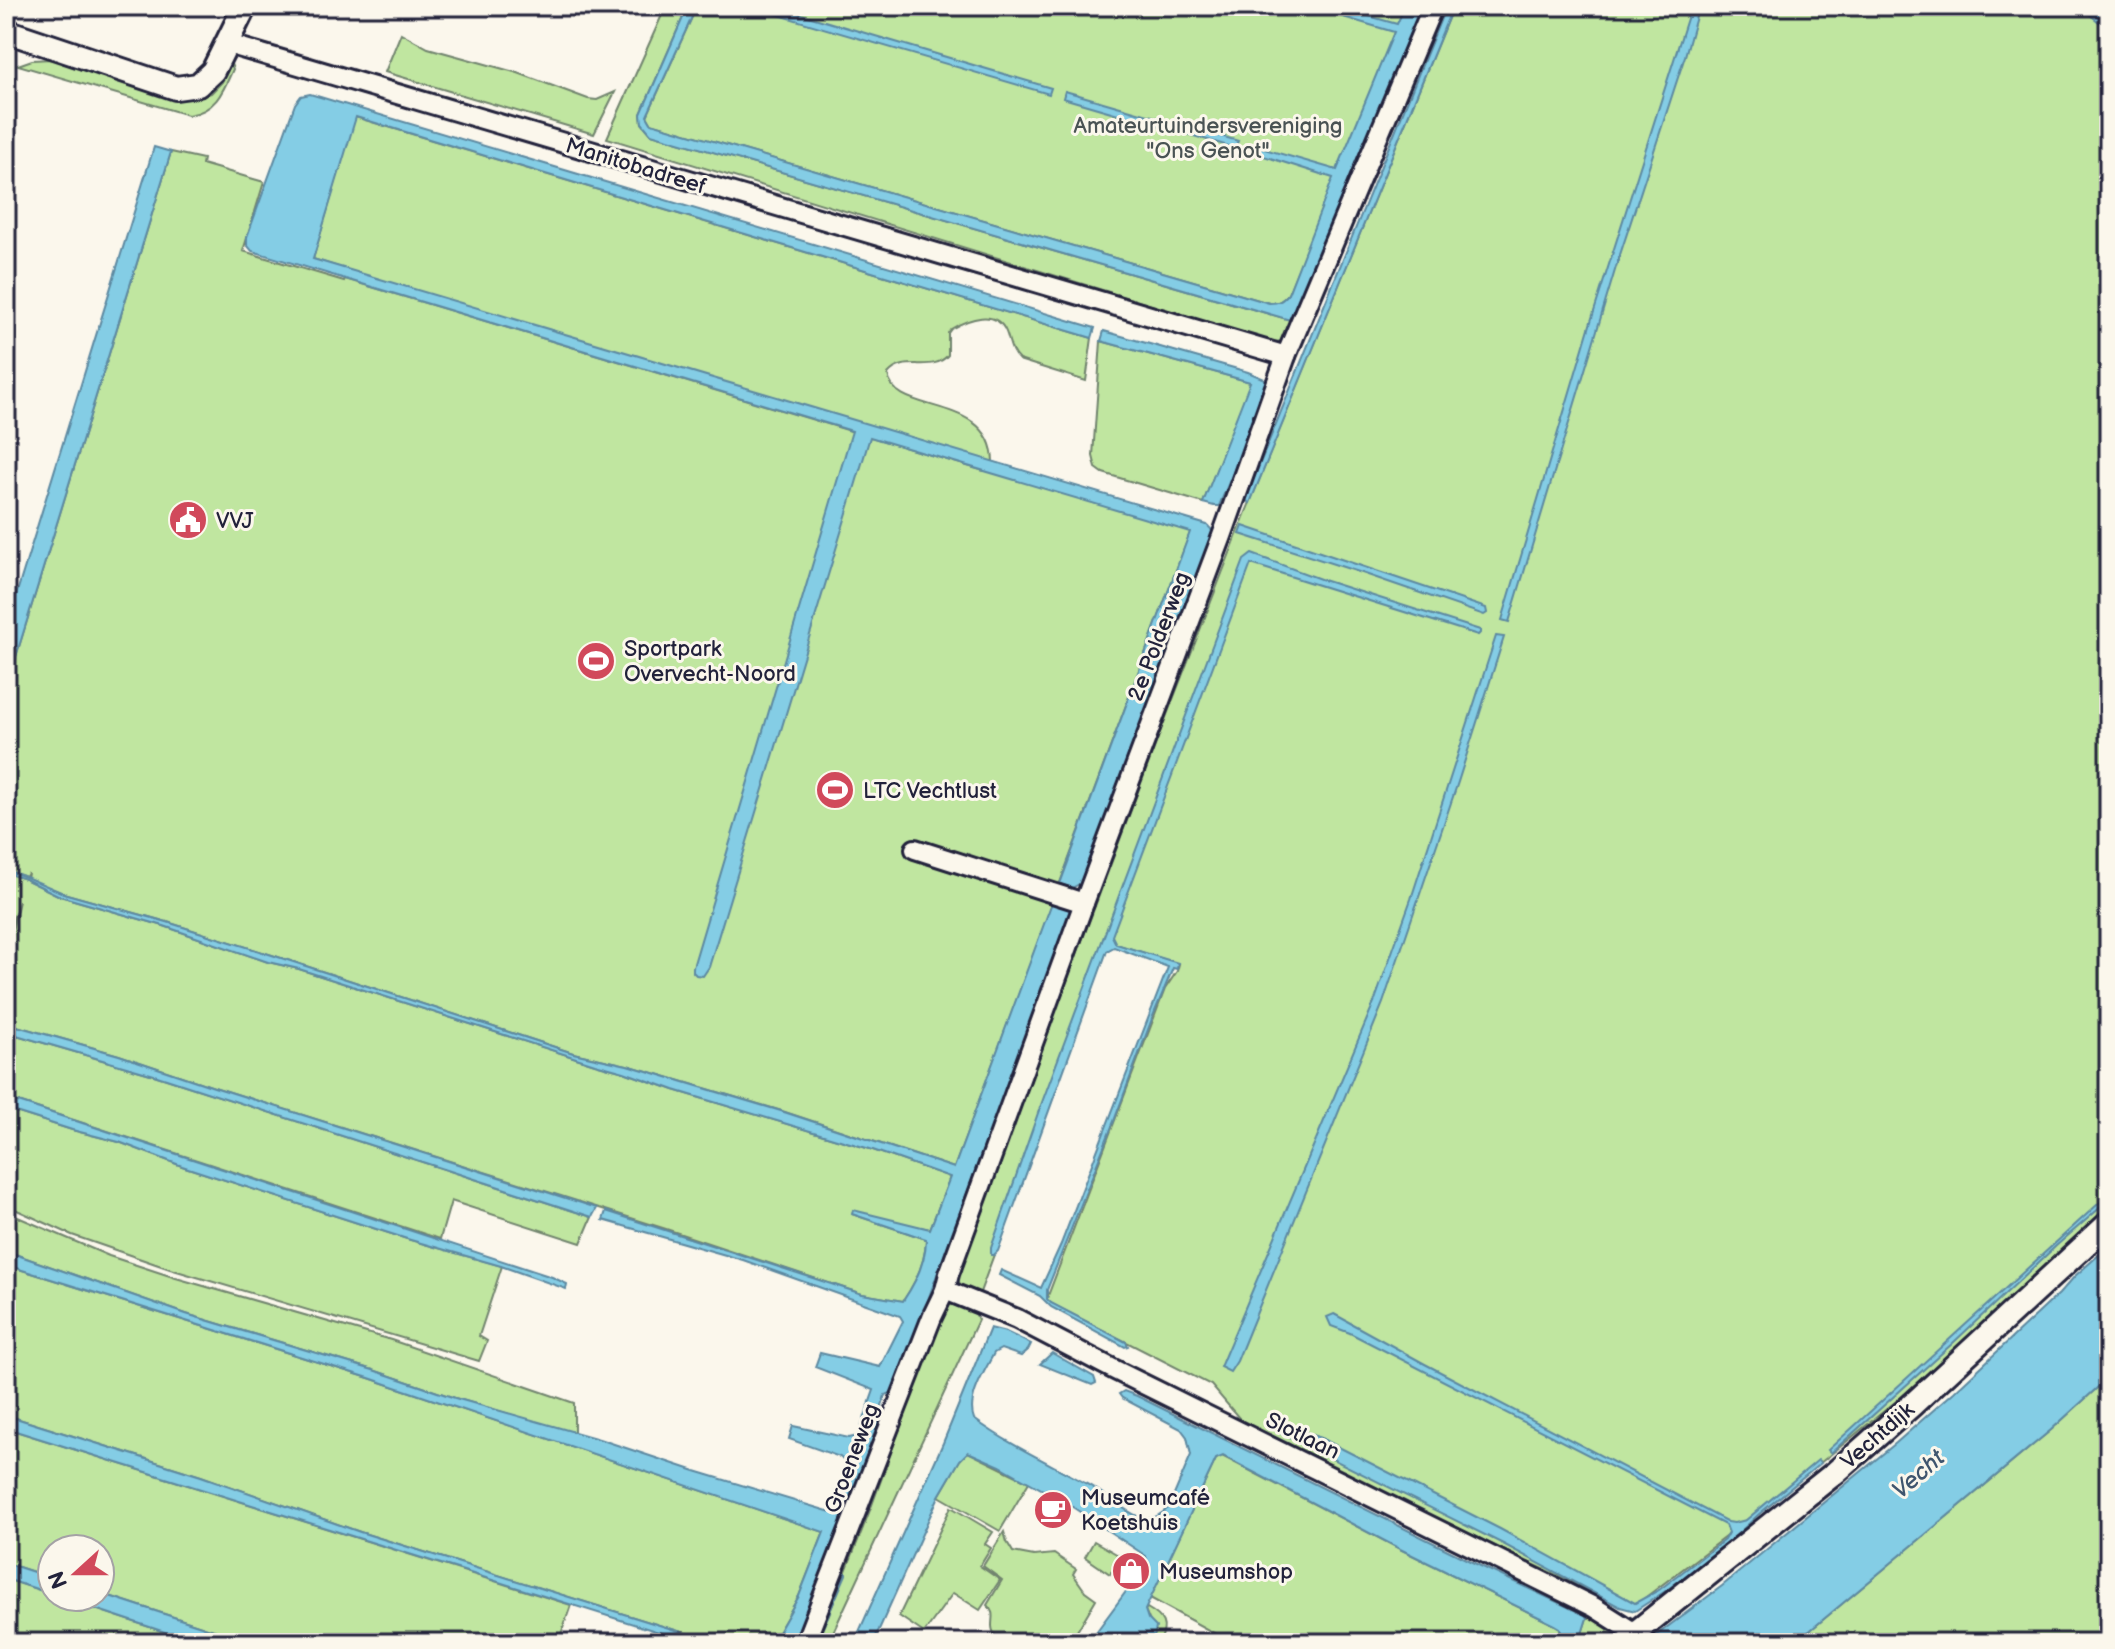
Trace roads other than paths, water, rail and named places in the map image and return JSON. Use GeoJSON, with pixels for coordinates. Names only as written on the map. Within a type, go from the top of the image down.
{"type":"FeatureCollection","features":[{"type":"Feature","properties":{"kind":"street"},"geometry":{"type":"LineString","coordinates":[[6,31],[176,88],[198,85],[213,71],[245,6]]}},
{"type":"Feature","properties":{"kind":"street","name":"2e Polderweg"},"geometry":{"type":"LineString","coordinates":[[945,1290],[1286,356],[1433,6]]}},
{"type":"Feature","properties":{"kind":"street","name":"Manitobadreef"},"geometry":{"type":"LineString","coordinates":[[228,44],[1286,356]]}},
{"type":"Feature","properties":{"kind":"street"},"geometry":{"type":"LineString","coordinates":[[915,849],[1084,903]]}},
{"type":"Feature","properties":{"kind":"street","name":"Vechtdijk"},"geometry":{"type":"LineString","coordinates":[[1631,1638],[1836,1472],[2109,1223]]}},
{"type":"Feature","properties":{"kind":"street","name":"Slotlaan"},"geometry":{"type":"LineString","coordinates":[[945,1290],[1017,1319],[1594,1607],[1631,1638]]}},
{"type":"Feature","properties":{"kind":"street","name":"Groeneweg"},"geometry":{"type":"LineString","coordinates":[[803,1643],[945,1290]]}},
{"type":"Feature","properties":{"kind":"water"},"geometry":{"type":"Polygon","coordinates":[[[688,6],[697,6],[647,116],[651,123],[1275,303],[1288,294],[1333,178],[1251,152],[1254,146],[1337,170],[1394,32],[1313,6],[1333,6],[1397,24],[1405,6],[1424,6],[1296,316],[1290,320],[651,134],[642,123],[641,114],[688,6]]]}},
{"type":"Feature","properties":{"kind":"water"},"geometry":{"type":"Polygon","coordinates":[[[748,6],[774,6],[1051,88],[1049,94],[748,6]]]}},
{"type":"Feature","properties":{"kind":"water"},"geometry":{"type":"Polygon","coordinates":[[[1446,6],[1453,6],[1250,503],[1245,500],[1446,6]]]}},
{"type":"Feature","properties":{"kind":"water"},"geometry":{"type":"Polygon","coordinates":[[[1691,6],[1699,6],[1685,56],[1616,267],[1509,622],[1502,620],[1592,318],[1691,6]]]}},
{"type":"Feature","properties":{"kind":"water"},"geometry":{"type":"Polygon","coordinates":[[[2079,6],[2092,6],[2109,20],[2109,30],[2079,6]]]}},
{"type":"Feature","properties":{"kind":"water"},"geometry":{"type":"Polygon","coordinates":[[[1065,91],[1238,141],[1235,148],[1063,98],[1065,91]]]}},
{"type":"Feature","properties":{"kind":"water"},"geometry":{"type":"Polygon","coordinates":[[[310,94],[1095,328],[1092,338],[356,117],[313,259],[1207,525],[1213,534],[1088,874],[1081,883],[1072,888],[1060,884],[1190,532],[870,437],[709,967],[703,976],[693,972],[852,431],[252,251],[247,245],[247,237],[295,104],[301,96],[310,94]]]}},
{"type":"Feature","properties":{"kind":"water"},"geometry":{"type":"Polygon","coordinates":[[[154,147],[171,152],[6,689],[6,628],[154,147]]]}},
{"type":"Feature","properties":{"kind":"water"},"geometry":{"type":"Polygon","coordinates":[[[1104,331],[1267,380],[1270,386],[1219,506],[1203,503],[1250,382],[1101,341],[1104,331]]]}},
{"type":"Feature","properties":{"kind":"water"},"geometry":{"type":"Polygon","coordinates":[[[1243,526],[1486,608],[1487,613],[1484,615],[1240,534],[1243,526]]]}},
{"type":"Feature","properties":{"kind":"water"},"geometry":{"type":"Polygon","coordinates":[[[1252,554],[1480,630],[1480,633],[1478,635],[1251,564],[1112,936],[1116,944],[1178,963],[1177,969],[1173,968],[1153,1016],[1047,1290],[1047,1299],[1051,1303],[1126,1342],[1128,1346],[1125,1347],[999,1275],[1001,1270],[1041,1288],[1061,1244],[1168,967],[1114,947],[1107,951],[994,1255],[991,1255],[991,1248],[1038,1113],[1244,560],[1252,554]]]}},
{"type":"Feature","properties":{"kind":"water"},"geometry":{"type":"Polygon","coordinates":[[[1496,636],[1504,637],[1383,1003],[1230,1372],[1220,1367],[1375,1000],[1496,636]]]}},
{"type":"Feature","properties":{"kind":"water"},"geometry":{"type":"Polygon","coordinates":[[[6,870],[63,893],[167,922],[573,1053],[627,1065],[781,1111],[954,1168],[1054,897],[1068,901],[1071,917],[895,1392],[885,1395],[881,1410],[887,1418],[798,1643],[772,1643],[799,1596],[824,1532],[369,1378],[6,1265],[6,1251],[186,1314],[831,1512],[848,1465],[840,1457],[789,1439],[793,1426],[849,1438],[858,1436],[874,1390],[815,1367],[820,1353],[880,1367],[903,1321],[900,1316],[743,1260],[603,1220],[606,1211],[862,1294],[903,1301],[919,1272],[926,1239],[852,1214],[853,1210],[930,1229],[950,1177],[870,1149],[674,1090],[299,969],[268,962],[164,926],[60,896],[6,873],[6,870]]]}},
{"type":"Feature","properties":{"kind":"water"},"geometry":{"type":"Polygon","coordinates":[[[6,1023],[119,1055],[597,1208],[592,1217],[154,1075],[6,1032],[6,1023]]]}},
{"type":"Feature","properties":{"kind":"water"},"geometry":{"type":"Polygon","coordinates":[[[6,1098],[552,1277],[567,1284],[566,1289],[182,1166],[119,1142],[6,1109],[6,1098]]]}},
{"type":"Feature","properties":{"kind":"water"},"geometry":{"type":"Polygon","coordinates":[[[2109,1194],[2109,1200],[1953,1343],[1831,1453],[1828,1450],[2109,1194]]]}},
{"type":"Feature","properties":{"kind":"water","name":"Vecht"},"geometry":{"type":"Polygon","coordinates":[[[2109,1246],[2109,1377],[2051,1430],[1795,1643],[1646,1643],[1722,1586],[1896,1443],[2109,1246]]]}},
{"type":"Feature","properties":{"kind":"water"},"geometry":{"type":"Polygon","coordinates":[[[1334,1314],[1728,1522],[1746,1520],[1818,1460],[1821,1463],[1723,1548],[1664,1592],[1635,1611],[1620,1607],[1505,1545],[1276,1431],[1277,1424],[1280,1422],[1323,1439],[1500,1529],[1635,1603],[1659,1590],[1724,1540],[1728,1533],[1725,1525],[1331,1326],[1327,1317],[1334,1314]]]}},
{"type":"Feature","properties":{"kind":"water"},"geometry":{"type":"Polygon","coordinates":[[[990,1328],[1031,1344],[1021,1356],[1001,1349],[994,1353],[974,1394],[974,1419],[1130,1512],[1149,1519],[1166,1510],[1191,1455],[1187,1437],[1181,1429],[1122,1398],[1119,1394],[1124,1391],[1585,1615],[1587,1618],[1579,1643],[1553,1643],[1561,1632],[1555,1625],[1400,1549],[1223,1456],[1216,1459],[1145,1610],[1156,1627],[1150,1643],[1088,1643],[1147,1563],[1146,1556],[1068,1504],[968,1452],[939,1496],[873,1643],[854,1643],[943,1443],[990,1328]]]}},
{"type":"Feature","properties":{"kind":"water"},"geometry":{"type":"Polygon","coordinates":[[[1052,1353],[1094,1377],[1096,1383],[1092,1385],[1040,1364],[1052,1353]]]}},
{"type":"Feature","properties":{"kind":"water"},"geometry":{"type":"Polygon","coordinates":[[[6,1415],[201,1476],[360,1532],[717,1643],[694,1643],[6,1428],[6,1415]]]}},
{"type":"Feature","properties":{"kind":"water"},"geometry":{"type":"Polygon","coordinates":[[[6,1563],[36,1573],[36,1589],[6,1579],[6,1563]]]}},
{"type":"Feature","properties":{"kind":"water"},"geometry":{"type":"Polygon","coordinates":[[[116,1598],[253,1643],[198,1643],[107,1613],[116,1613],[116,1598]]]}},
{"type":"Feature","properties":{"kind":"waterway"},"geometry":{"type":"LineString","coordinates":[[814,1643],[844,1574]]}},
{"type":"Feature","properties":{"kind":"place","name":"VVJ"},"geometry":{"type":"Point","coordinates":[188,520]}},
{"type":"Feature","properties":{"kind":"place","name":"Sportpark Overvecht-Noord"},"geometry":{"type":"Point","coordinates":[596,661]}},
{"type":"Feature","properties":{"kind":"place","name":"LTC Vechtlust"},"geometry":{"type":"Point","coordinates":[835,790]}},
{"type":"Feature","properties":{"kind":"place","name":"Museumcafé Koetshuis"},"geometry":{"type":"Point","coordinates":[1053,1510]}},
{"type":"Feature","properties":{"kind":"place","name":"Museumshop"},"geometry":{"type":"Point","coordinates":[1131,1571]}},
{"type":"Feature","properties":{"kind":"park label","name":"Amateurtuindersvereniging \"Ons Genot\""},"geometry":{"type":"Point","coordinates":[1208,138]}}]}
